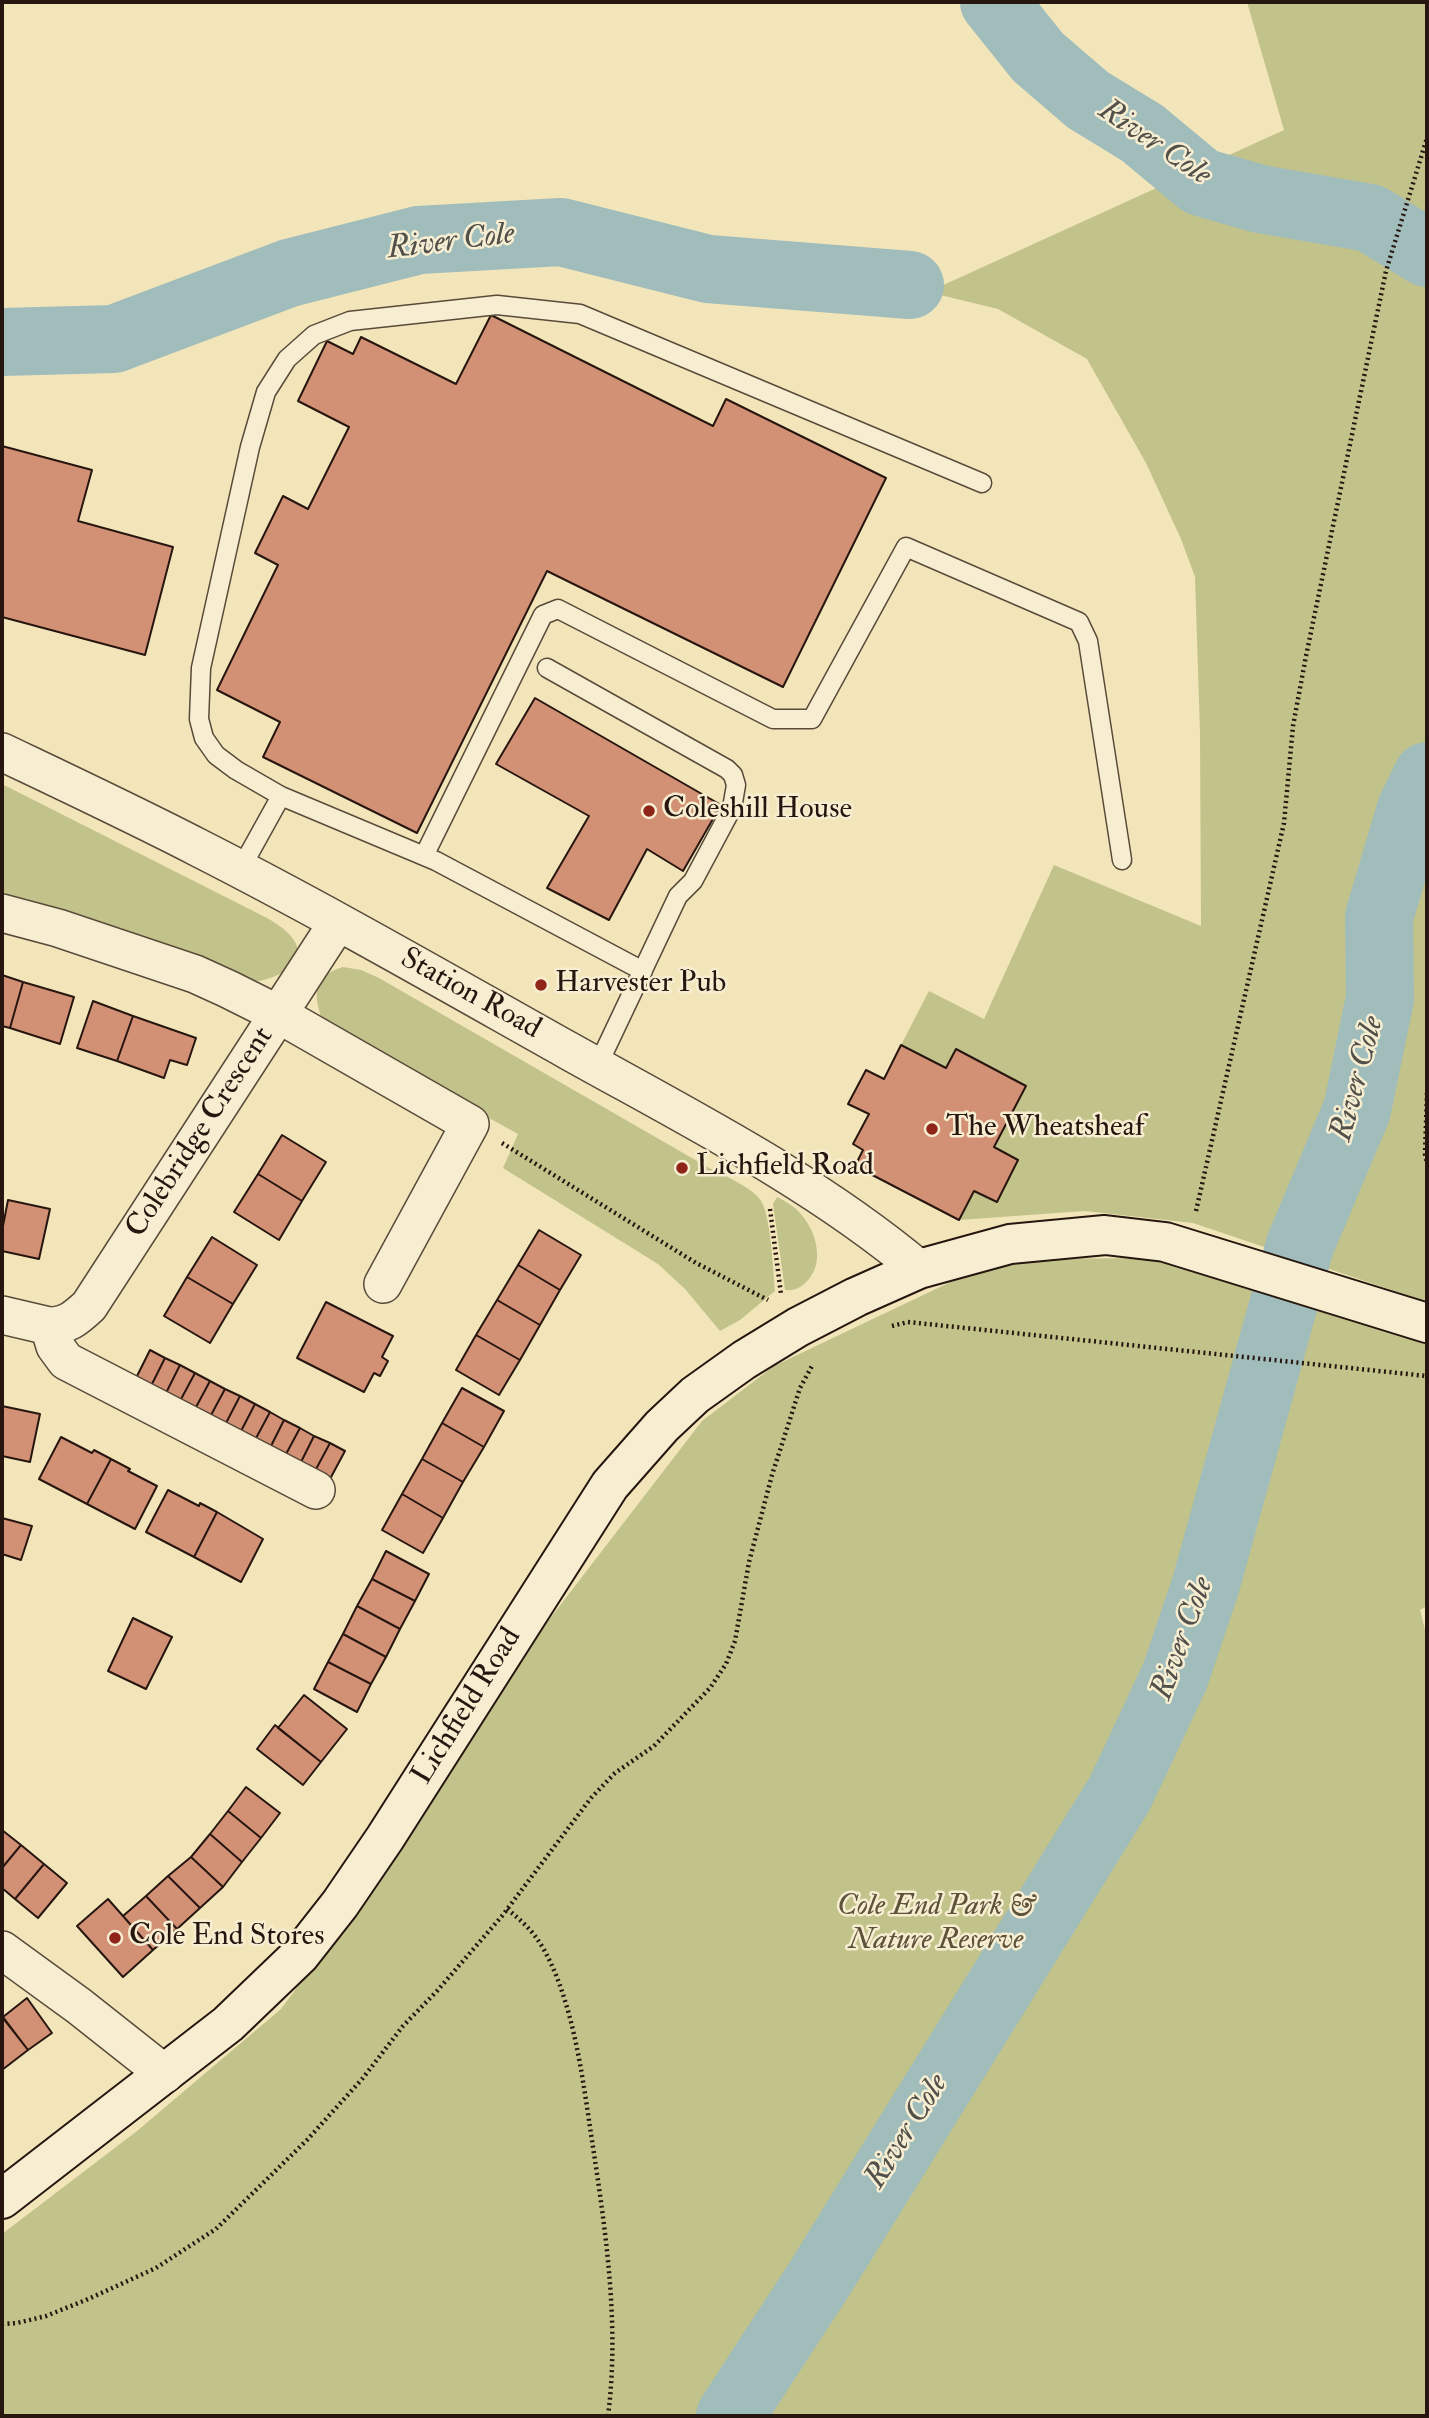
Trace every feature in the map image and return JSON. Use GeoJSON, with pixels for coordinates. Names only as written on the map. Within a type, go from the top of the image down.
{"type":"FeatureCollection","features":[{"type":"Feature","properties":{"kind":"main road","name":"Lichfield Road"},"geometry":{"type":"LineString","coordinates":[[2,2199],[228,2024],[300,1955],[340,1904],[432,1766],[610,1485],[637,1452],[695,1395],[744,1360],[790,1314],[856,1297],[919,1269],[1010,1244],[1105,1235],[1179,1233],[1427,1323]]}},
{"type":"Feature","properties":{"kind":"street","name":"Station Road"},"geometry":{"type":"LineString","coordinates":[[2,752],[240,870],[597,1067],[825,1198],[886,1241],[919,1269]]}},
{"type":"Feature","properties":{"kind":"street"},"geometry":{"type":"LineString","coordinates":[[2,914],[58,928],[195,974],[278,1014],[470,1124],[383,1284]]}},
{"type":"Feature","properties":{"kind":"street","name":"Colebridge Crescent"},"geometry":{"type":"LineString","coordinates":[[49,1326],[61,1326],[75,1319],[89,1306],[338,922]]}},
{"type":"Feature","properties":{"kind":"street"},"geometry":{"type":"LineString","coordinates":[[2,1315],[49,1326],[55,1346],[66,1360],[317,1490]]}},
{"type":"Feature","properties":{"kind":"street"},"geometry":{"type":"LineString","coordinates":[[2,1950],[165,2074]]}},
{"type":"Feature","properties":{"kind":"lane"},"geometry":{"type":"LineString","coordinates":[[642,971],[424,856],[281,796],[236,771],[216,755],[204,738],[199,719],[201,668],[250,447],[266,392],[287,359],[314,335],[350,321],[497,305],[580,314],[982,483]]}},
{"type":"Feature","properties":{"kind":"lane"},"geometry":{"type":"LineString","coordinates":[[424,856],[542,615],[558,609],[773,719],[812,719],[906,547],[1079,622],[1088,641],[1122,860]]}},
{"type":"Feature","properties":{"kind":"lane"},"geometry":{"type":"LineString","coordinates":[[547,668],[727,769],[733,775],[736,785],[732,808],[693,881],[678,896],[597,1067]]}},
{"type":"Feature","properties":{"kind":"lane"},"geometry":{"type":"LineString","coordinates":[[240,870],[281,796]]}},
{"type":"Feature","properties":{"kind":"path"},"geometry":{"type":"LineString","coordinates":[[1179,1233],[1284,823],[1293,726],[1386,271],[1427,138]]}},
{"type":"Feature","properties":{"kind":"path"},"geometry":{"type":"LineString","coordinates":[[1427,1093],[1424,1154],[1427,1163]]}},
{"type":"Feature","properties":{"kind":"path"},"geometry":{"type":"LineString","coordinates":[[470,1124],[696,1263],[790,1314]]}},
{"type":"Feature","properties":{"kind":"path"},"geometry":{"type":"LineString","coordinates":[[2,2324],[47,2316],[86,2300],[156,2268],[216,2229],[307,2140],[363,2078],[403,2026],[437,1991],[507,1909],[591,1798],[615,1773],[654,1746],[710,1688],[726,1664],[735,1641],[749,1562],[772,1475],[800,1388],[816,1357],[790,1314],[778,1280],[769,1200],[778,1170]]}},
{"type":"Feature","properties":{"kind":"path"},"geometry":{"type":"LineString","coordinates":[[887,1327],[908,1322],[1427,1376]]}},
{"type":"Feature","properties":{"kind":"path"},"geometry":{"type":"LineString","coordinates":[[507,1909],[530,1928],[544,1950],[559,1984],[578,2061],[595,2162],[607,2262],[613,2348],[608,2416]]}},
{"type":"Feature","properties":{"kind":"green space"},"geometry":{"type":"Polygon","coordinates":[[[1247,2],[1427,2],[1427,1302],[1193,1223],[1085,1211],[959,1220],[974,1191],[997,1202],[1018,1160],[994,1147],[1026,1086],[956,1049],[946,1068],[901,1045],[929,991],[984,1019],[1054,865],[1201,926],[1200,732],[1195,577],[1181,539],[1146,463],[1087,359],[998,309],[928,292],[1284,130],[1247,2]]]}},
{"type":"Feature","properties":{"kind":"green space"},"geometry":{"type":"Polygon","coordinates":[[[2,784],[269,919],[286,931],[296,943],[296,960],[282,973],[253,982],[2,895],[2,784]]]}},
{"type":"Feature","properties":{"kind":"green space"},"geometry":{"type":"Polygon","coordinates":[[[343,967],[361,970],[379,978],[749,1189],[759,1198],[766,1215],[775,1291],[740,1320],[720,1331],[685,1289],[658,1264],[503,1168],[518,1134],[422,1081],[322,1020],[317,1002],[318,987],[326,975],[343,967]]]}},
{"type":"Feature","properties":{"kind":"green space"},"geometry":{"type":"Polygon","coordinates":[[[777,1197],[800,1213],[810,1227],[816,1245],[814,1271],[804,1284],[792,1290],[785,1290],[773,1204],[777,1197]]]}},
{"type":"Feature","properties":{"kind":"green space","name":"Cole End Park & Nature Reserve"},"geometry":{"type":"Polygon","coordinates":[[[1148,1258],[1221,1276],[1427,1338],[1427,1606],[1420,1610],[1427,1637],[1427,2416],[2,2416],[2,2234],[137,2131],[281,2009],[379,1877],[548,1621],[702,1421],[774,1366],[961,1277],[1033,1259],[1148,1258]]]}},
{"type":"Feature","properties":{"kind":"building"},"geometry":{"type":"Polygon","coordinates":[[[491,315],[713,426],[726,399],[886,478],[783,687],[547,571],[417,833],[263,757],[280,722],[217,690],[278,565],[255,553],[283,496],[308,509],[349,427],[298,401],[327,341],[353,354],[361,337],[456,384],[491,315]]]}},
{"type":"Feature","properties":{"kind":"building"},"geometry":{"type":"Polygon","coordinates":[[[2,446],[92,470],[78,521],[173,547],[145,655],[2,617],[2,446]]]}},
{"type":"Feature","properties":{"kind":"building","name":"Coleshill House"},"geometry":{"type":"Polygon","coordinates":[[[535,698],[721,805],[683,871],[647,849],[609,920],[547,888],[589,816],[496,764],[535,698]]]}},
{"type":"Feature","properties":{"kind":"building"},"geometry":{"type":"Polygon","coordinates":[[[2,975],[23,982],[10,1028],[2,1026],[2,975]]]}},
{"type":"Feature","properties":{"kind":"building"},"geometry":{"type":"Polygon","coordinates":[[[23,982],[74,997],[60,1044],[10,1028],[23,982]]]}},
{"type":"Feature","properties":{"kind":"building"},"geometry":{"type":"Polygon","coordinates":[[[93,1001],[133,1016],[117,1061],[77,1048],[93,1001]]]}},
{"type":"Feature","properties":{"kind":"building"},"geometry":{"type":"Polygon","coordinates":[[[133,1016],[196,1038],[187,1065],[170,1060],[164,1078],[117,1061],[133,1016]]]}},
{"type":"Feature","properties":{"kind":"building","name":"The Wheatsheaf"},"geometry":{"type":"Polygon","coordinates":[[[901,1045],[946,1068],[956,1049],[1026,1086],[994,1147],[1018,1160],[997,1202],[974,1191],[959,1220],[855,1166],[863,1150],[853,1144],[869,1114],[848,1104],[866,1070],[884,1079],[901,1045]]]}},
{"type":"Feature","properties":{"kind":"building"},"geometry":{"type":"Polygon","coordinates":[[[282,1135],[326,1162],[302,1201],[258,1174],[282,1135]]]}},
{"type":"Feature","properties":{"kind":"building"},"geometry":{"type":"Polygon","coordinates":[[[258,1174],[302,1201],[279,1240],[234,1212],[258,1174]]]}},
{"type":"Feature","properties":{"kind":"building"},"geometry":{"type":"Polygon","coordinates":[[[8,1200],[50,1209],[39,1259],[2,1251],[2,1231],[8,1200]]]}},
{"type":"Feature","properties":{"kind":"building"},"geometry":{"type":"Polygon","coordinates":[[[539,1230],[581,1255],[560,1290],[518,1265],[539,1230]]]}},
{"type":"Feature","properties":{"kind":"building"},"geometry":{"type":"Polygon","coordinates":[[[212,1237],[257,1265],[233,1304],[187,1277],[212,1237]]]}},
{"type":"Feature","properties":{"kind":"building"},"geometry":{"type":"Polygon","coordinates":[[[518,1265],[560,1290],[540,1325],[497,1300],[518,1265]]]}},
{"type":"Feature","properties":{"kind":"building"},"geometry":{"type":"Polygon","coordinates":[[[187,1277],[233,1304],[210,1343],[164,1316],[187,1277]]]}},
{"type":"Feature","properties":{"kind":"building"},"geometry":{"type":"Polygon","coordinates":[[[497,1300],[540,1325],[520,1360],[476,1335],[497,1300]]]}},
{"type":"Feature","properties":{"kind":"building"},"geometry":{"type":"Polygon","coordinates":[[[326,1302],[393,1336],[382,1357],[388,1361],[380,1376],[374,1373],[364,1392],[297,1358],[326,1302]]]}},
{"type":"Feature","properties":{"kind":"building"},"geometry":{"type":"Polygon","coordinates":[[[476,1335],[520,1360],[499,1395],[456,1370],[476,1335]]]}},
{"type":"Feature","properties":{"kind":"building"},"geometry":{"type":"Polygon","coordinates":[[[150,1350],[165,1358],[151,1386],[136,1378],[150,1350]]]}},
{"type":"Feature","properties":{"kind":"building"},"geometry":{"type":"Polygon","coordinates":[[[165,1358],[180,1365],[166,1393],[151,1386],[165,1358]]]}},
{"type":"Feature","properties":{"kind":"building"},"geometry":{"type":"Polygon","coordinates":[[[180,1365],[195,1373],[180,1401],[166,1393],[180,1365]]]}},
{"type":"Feature","properties":{"kind":"building"},"geometry":{"type":"Polygon","coordinates":[[[195,1373],[210,1381],[195,1409],[180,1401],[195,1373]]]}},
{"type":"Feature","properties":{"kind":"building"},"geometry":{"type":"Polygon","coordinates":[[[210,1381],[225,1389],[210,1417],[195,1409],[210,1381]]]}},
{"type":"Feature","properties":{"kind":"building"},"geometry":{"type":"Polygon","coordinates":[[[462,1388],[504,1411],[484,1447],[442,1423],[462,1388]]]}},
{"type":"Feature","properties":{"kind":"building"},"geometry":{"type":"Polygon","coordinates":[[[225,1389],[240,1396],[225,1425],[210,1417],[225,1389]]]}},
{"type":"Feature","properties":{"kind":"building"},"geometry":{"type":"Polygon","coordinates":[[[240,1396],[255,1404],[240,1433],[225,1425],[240,1396]]]}},
{"type":"Feature","properties":{"kind":"building"},"geometry":{"type":"Polygon","coordinates":[[[255,1404],[270,1412],[255,1440],[240,1433],[255,1404]]]}},
{"type":"Feature","properties":{"kind":"building"},"geometry":{"type":"Polygon","coordinates":[[[2,1406],[40,1414],[30,1462],[2,1456],[2,1406]]]}},
{"type":"Feature","properties":{"kind":"building"},"geometry":{"type":"Polygon","coordinates":[[[270,1412],[284,1420],[270,1448],[255,1440],[270,1412]]]}},
{"type":"Feature","properties":{"kind":"building"},"geometry":{"type":"Polygon","coordinates":[[[284,1420],[300,1428],[285,1456],[270,1448],[284,1420]]]}},
{"type":"Feature","properties":{"kind":"building"},"geometry":{"type":"Polygon","coordinates":[[[442,1423],[484,1447],[463,1482],[422,1459],[442,1423]]]}},
{"type":"Feature","properties":{"kind":"building"},"geometry":{"type":"Polygon","coordinates":[[[300,1428],[314,1436],[300,1464],[285,1456],[300,1428]]]}},
{"type":"Feature","properties":{"kind":"building"},"geometry":{"type":"Polygon","coordinates":[[[314,1436],[330,1443],[315,1471],[300,1464],[314,1436]]]}},
{"type":"Feature","properties":{"kind":"building"},"geometry":{"type":"Polygon","coordinates":[[[61,1437],[92,1453],[94,1450],[111,1459],[87,1504],[39,1479],[61,1437]]]}},
{"type":"Feature","properties":{"kind":"building"},"geometry":{"type":"Polygon","coordinates":[[[330,1443],[345,1451],[330,1479],[315,1471],[330,1443]]]}},
{"type":"Feature","properties":{"kind":"building"},"geometry":{"type":"Polygon","coordinates":[[[111,1459],[157,1486],[135,1529],[87,1504],[111,1459]]]}},
{"type":"Feature","properties":{"kind":"building"},"geometry":{"type":"Polygon","coordinates":[[[422,1459],[463,1482],[443,1518],[402,1494],[422,1459]]]}},
{"type":"Feature","properties":{"kind":"building"},"geometry":{"type":"Polygon","coordinates":[[[168,1490],[217,1512],[194,1557],[146,1532],[168,1490]]]}},
{"type":"Feature","properties":{"kind":"building"},"geometry":{"type":"Polygon","coordinates":[[[402,1494],[443,1518],[423,1553],[382,1530],[402,1494]]]}},
{"type":"Feature","properties":{"kind":"building"},"geometry":{"type":"Polygon","coordinates":[[[217,1512],[263,1539],[241,1582],[194,1557],[217,1512]]]}},
{"type":"Feature","properties":{"kind":"building"},"geometry":{"type":"Polygon","coordinates":[[[2,1518],[32,1526],[21,1560],[2,1554],[2,1518]]]}},
{"type":"Feature","properties":{"kind":"building"},"geometry":{"type":"Polygon","coordinates":[[[386,1551],[429,1574],[415,1601],[372,1579],[386,1551]]]}},
{"type":"Feature","properties":{"kind":"building"},"geometry":{"type":"Polygon","coordinates":[[[372,1579],[415,1601],[400,1629],[357,1606],[372,1579]]]}},
{"type":"Feature","properties":{"kind":"building"},"geometry":{"type":"Polygon","coordinates":[[[357,1606],[400,1629],[386,1657],[343,1634],[357,1606]]]}},
{"type":"Feature","properties":{"kind":"building"},"geometry":{"type":"Polygon","coordinates":[[[133,1618],[172,1637],[146,1689],[108,1671],[133,1618]]]}},
{"type":"Feature","properties":{"kind":"building"},"geometry":{"type":"Polygon","coordinates":[[[343,1634],[386,1657],[371,1684],[328,1662],[343,1634]]]}},
{"type":"Feature","properties":{"kind":"building"},"geometry":{"type":"Polygon","coordinates":[[[328,1662],[371,1684],[357,1712],[314,1689],[328,1662]]]}},
{"type":"Feature","properties":{"kind":"building"},"geometry":{"type":"Polygon","coordinates":[[[304,1695],[347,1729],[321,1762],[278,1728],[304,1695]]]}},
{"type":"Feature","properties":{"kind":"building"},"geometry":{"type":"Polygon","coordinates":[[[275,1725],[321,1762],[303,1785],[257,1749],[275,1725]]]}},
{"type":"Feature","properties":{"kind":"building"},"geometry":{"type":"Polygon","coordinates":[[[246,1787],[280,1813],[261,1838],[228,1811],[246,1787]]]}},
{"type":"Feature","properties":{"kind":"building"},"geometry":{"type":"Polygon","coordinates":[[[228,1811],[261,1838],[242,1862],[210,1834],[228,1811]]]}},
{"type":"Feature","properties":{"kind":"building"},"geometry":{"type":"Polygon","coordinates":[[[2,1830],[21,1845],[2,1868],[2,1830]]]}},
{"type":"Feature","properties":{"kind":"building"},"geometry":{"type":"Polygon","coordinates":[[[210,1834],[242,1862],[223,1887],[191,1857],[210,1834]]]}},
{"type":"Feature","properties":{"kind":"building"},"geometry":{"type":"Polygon","coordinates":[[[21,1845],[44,1864],[15,1899],[2,1888],[2,1868],[21,1845]]]}},
{"type":"Feature","properties":{"kind":"building"},"geometry":{"type":"Polygon","coordinates":[[[191,1857],[223,1887],[200,1908],[168,1876],[191,1857]]]}},
{"type":"Feature","properties":{"kind":"building"},"geometry":{"type":"Polygon","coordinates":[[[44,1864],[67,1883],[38,1918],[15,1899],[44,1864]]]}},
{"type":"Feature","properties":{"kind":"building"},"geometry":{"type":"Polygon","coordinates":[[[168,1876],[200,1908],[177,1929],[146,1896],[168,1876]]]}},
{"type":"Feature","properties":{"kind":"building"},"geometry":{"type":"Polygon","coordinates":[[[146,1896],[177,1929],[153,1950],[123,1916],[146,1896]]]}},
{"type":"Feature","properties":{"kind":"building","name":"Cole End Stores"},"geometry":{"type":"Polygon","coordinates":[[[108,1899],[153,1950],[123,1977],[77,1926],[108,1899]]]}},
{"type":"Feature","properties":{"kind":"building"},"geometry":{"type":"Polygon","coordinates":[[[27,1998],[52,2033],[28,2050],[3,2017],[27,1998]]]}},
{"type":"Feature","properties":{"kind":"building"},"geometry":{"type":"Polygon","coordinates":[[[2,2017],[28,2050],[2,2070],[2,2017]]]}},
{"type":"Feature","properties":{"kind":"waterway","name":"River Cole"},"geometry":{"type":"LineString","coordinates":[[994,2],[1038,57],[1088,100],[1142,133],[1201,182],[1260,199],[1370,218],[1427,253]]}},
{"type":"Feature","properties":{"kind":"waterway","name":"River Cole"},"geometry":{"type":"LineString","coordinates":[[2,342],[114,339],[289,273],[419,240],[561,232],[708,269],[910,285]]}},
{"type":"Feature","properties":{"kind":"waterway","name":"River Cole"},"geometry":{"type":"LineString","coordinates":[[730,2416],[820,2278],[1120,1793],[1175,1676],[1206,1584],[1300,1245],[1357,1110],[1380,998],[1379,917],[1411,809],[1427,776]]}},
{"type":"Feature","properties":{"kind":"place","name":"Coleshill House"},"geometry":{"type":"Point","coordinates":[649,811]}},
{"type":"Feature","properties":{"kind":"place","name":"Harvester Pub"},"geometry":{"type":"Point","coordinates":[541,985]}},
{"type":"Feature","properties":{"kind":"place","name":"The Wheatsheaf"},"geometry":{"type":"Point","coordinates":[932,1129]}},
{"type":"Feature","properties":{"kind":"place","name":"Lichfield Road"},"geometry":{"type":"Point","coordinates":[682,1168]}},
{"type":"Feature","properties":{"kind":"place","name":"Cole End Stores"},"geometry":{"type":"Point","coordinates":[115,1938]}}]}
